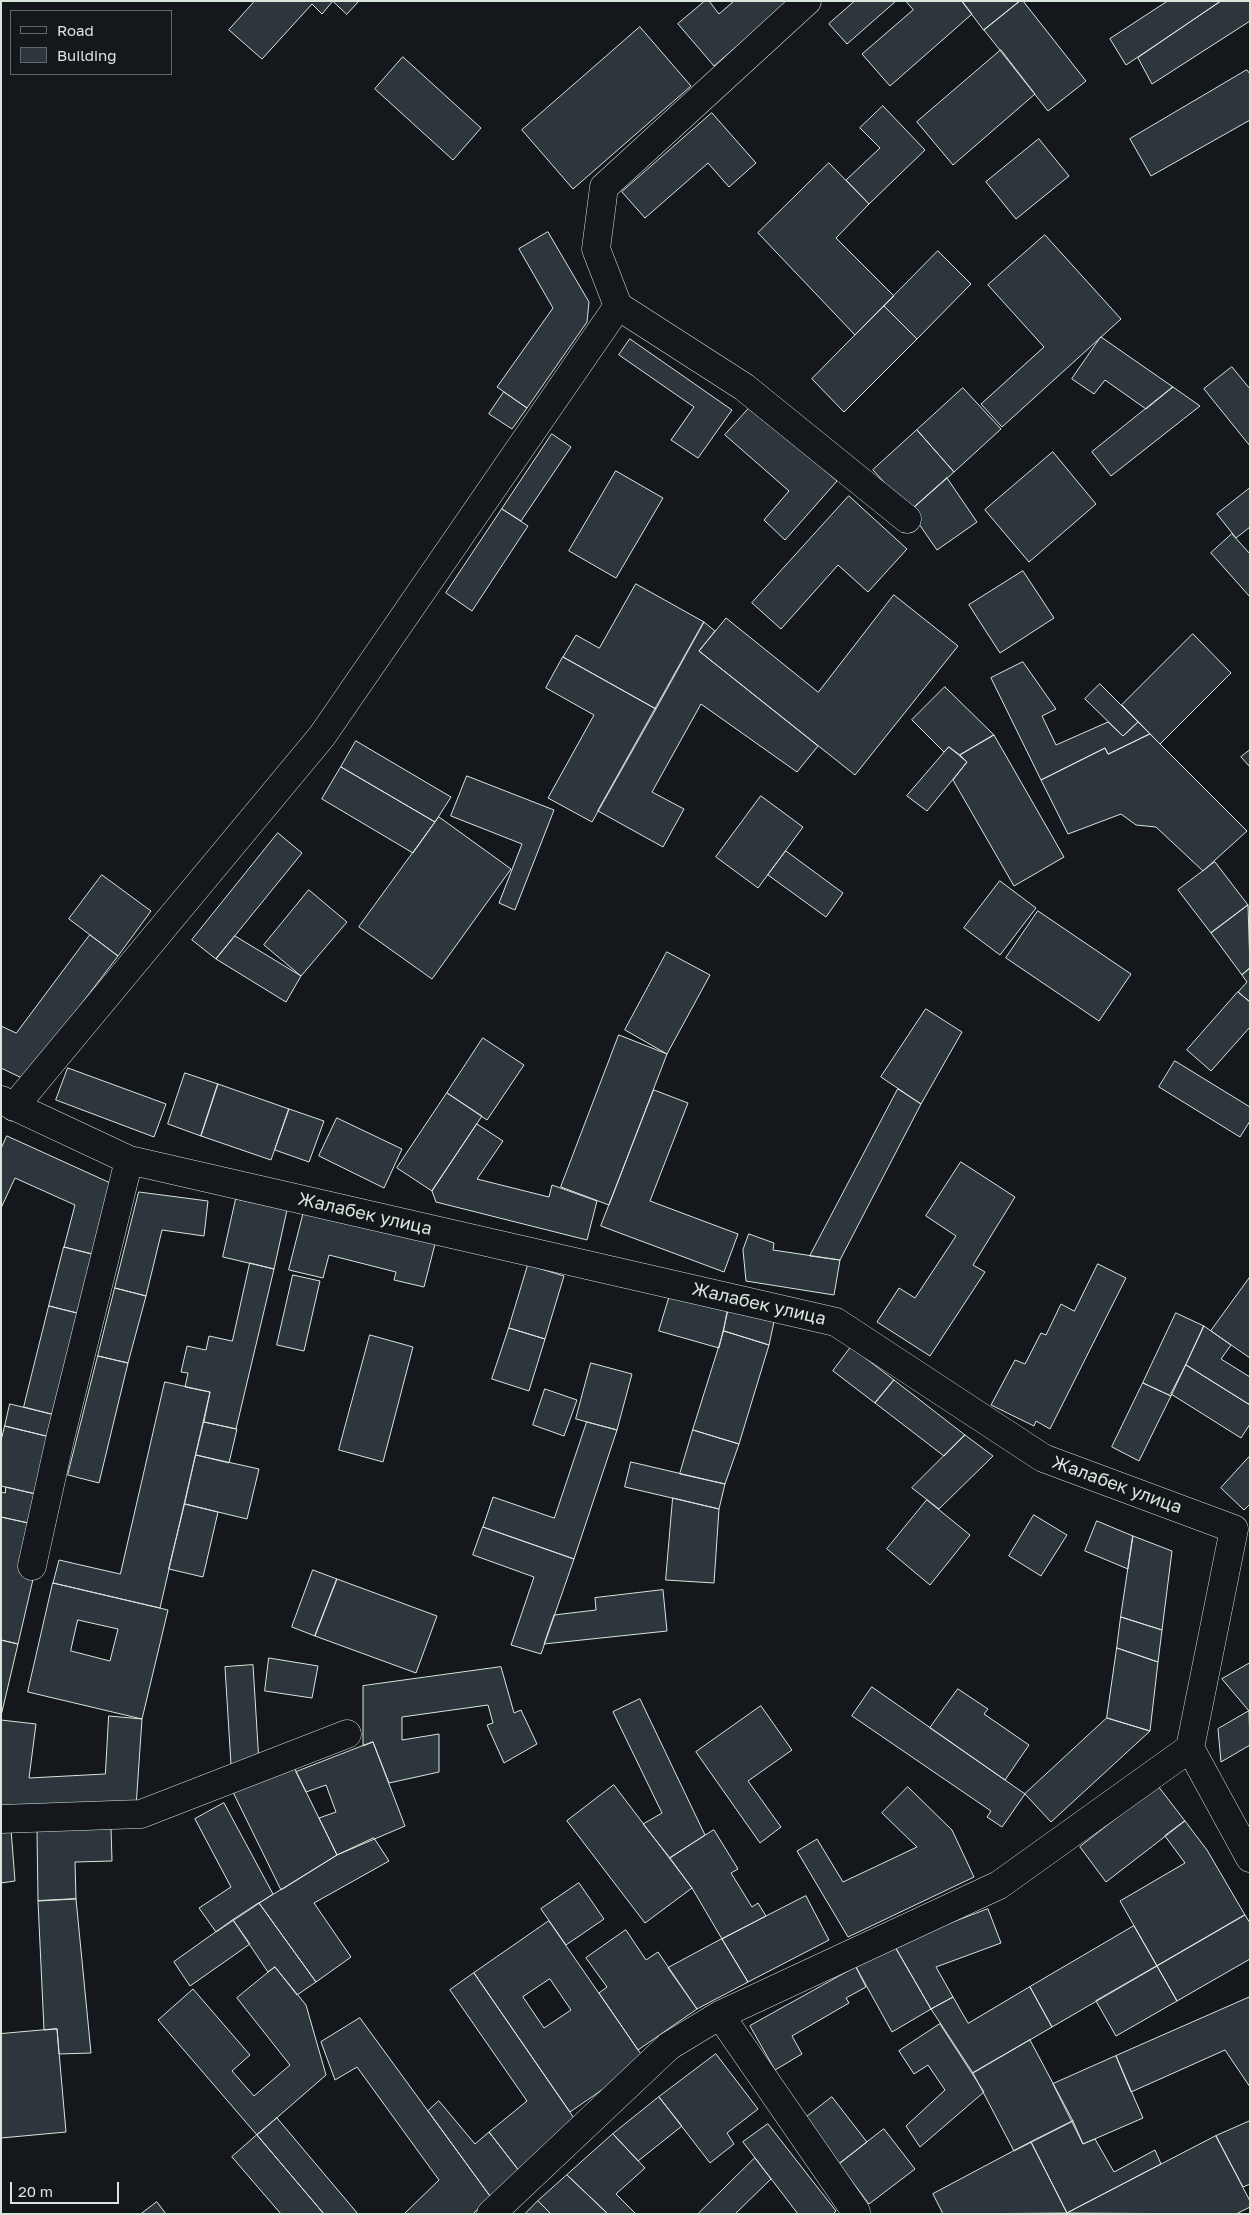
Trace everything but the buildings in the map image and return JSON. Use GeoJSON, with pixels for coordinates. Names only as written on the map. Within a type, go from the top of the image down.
{"type":"FeatureCollection","features":[{"type":"Feature","properties":{"kind":"street"},"geometry":{"type":"LineString","coordinates":[[806,1],[604,186],[596,249],[618,306],[744,387],[907,519]]}},
{"type":"Feature","properties":{"kind":"street"},"geometry":{"type":"LineString","coordinates":[[8,1103],[322,736],[618,306]]}},
{"type":"Feature","properties":{"kind":"street","name":"Жалабек улица"},"geometry":{"type":"LineString","coordinates":[[8,1103],[129,1160],[836,1322],[1043,1458],[1242,1522],[1190,1748]]}},
{"type":"Feature","properties":{"kind":"street"},"geometry":{"type":"LineString","coordinates":[[32,1566],[60,1439],[129,1160]]}},
{"type":"Feature","properties":{"kind":"street"},"geometry":{"type":"LineString","coordinates":[[1,1819],[141,1814],[347,1734]]}},
{"type":"Feature","properties":{"kind":"street"},"geometry":{"type":"LineString","coordinates":[[491,2214],[668,2046],[720,2015],[999,1885],[1190,1748],[1250,1858]]}},
{"type":"Feature","properties":{"kind":"street"},"geometry":{"type":"LineString","coordinates":[[720,2015],[856,2212]]}}]}
